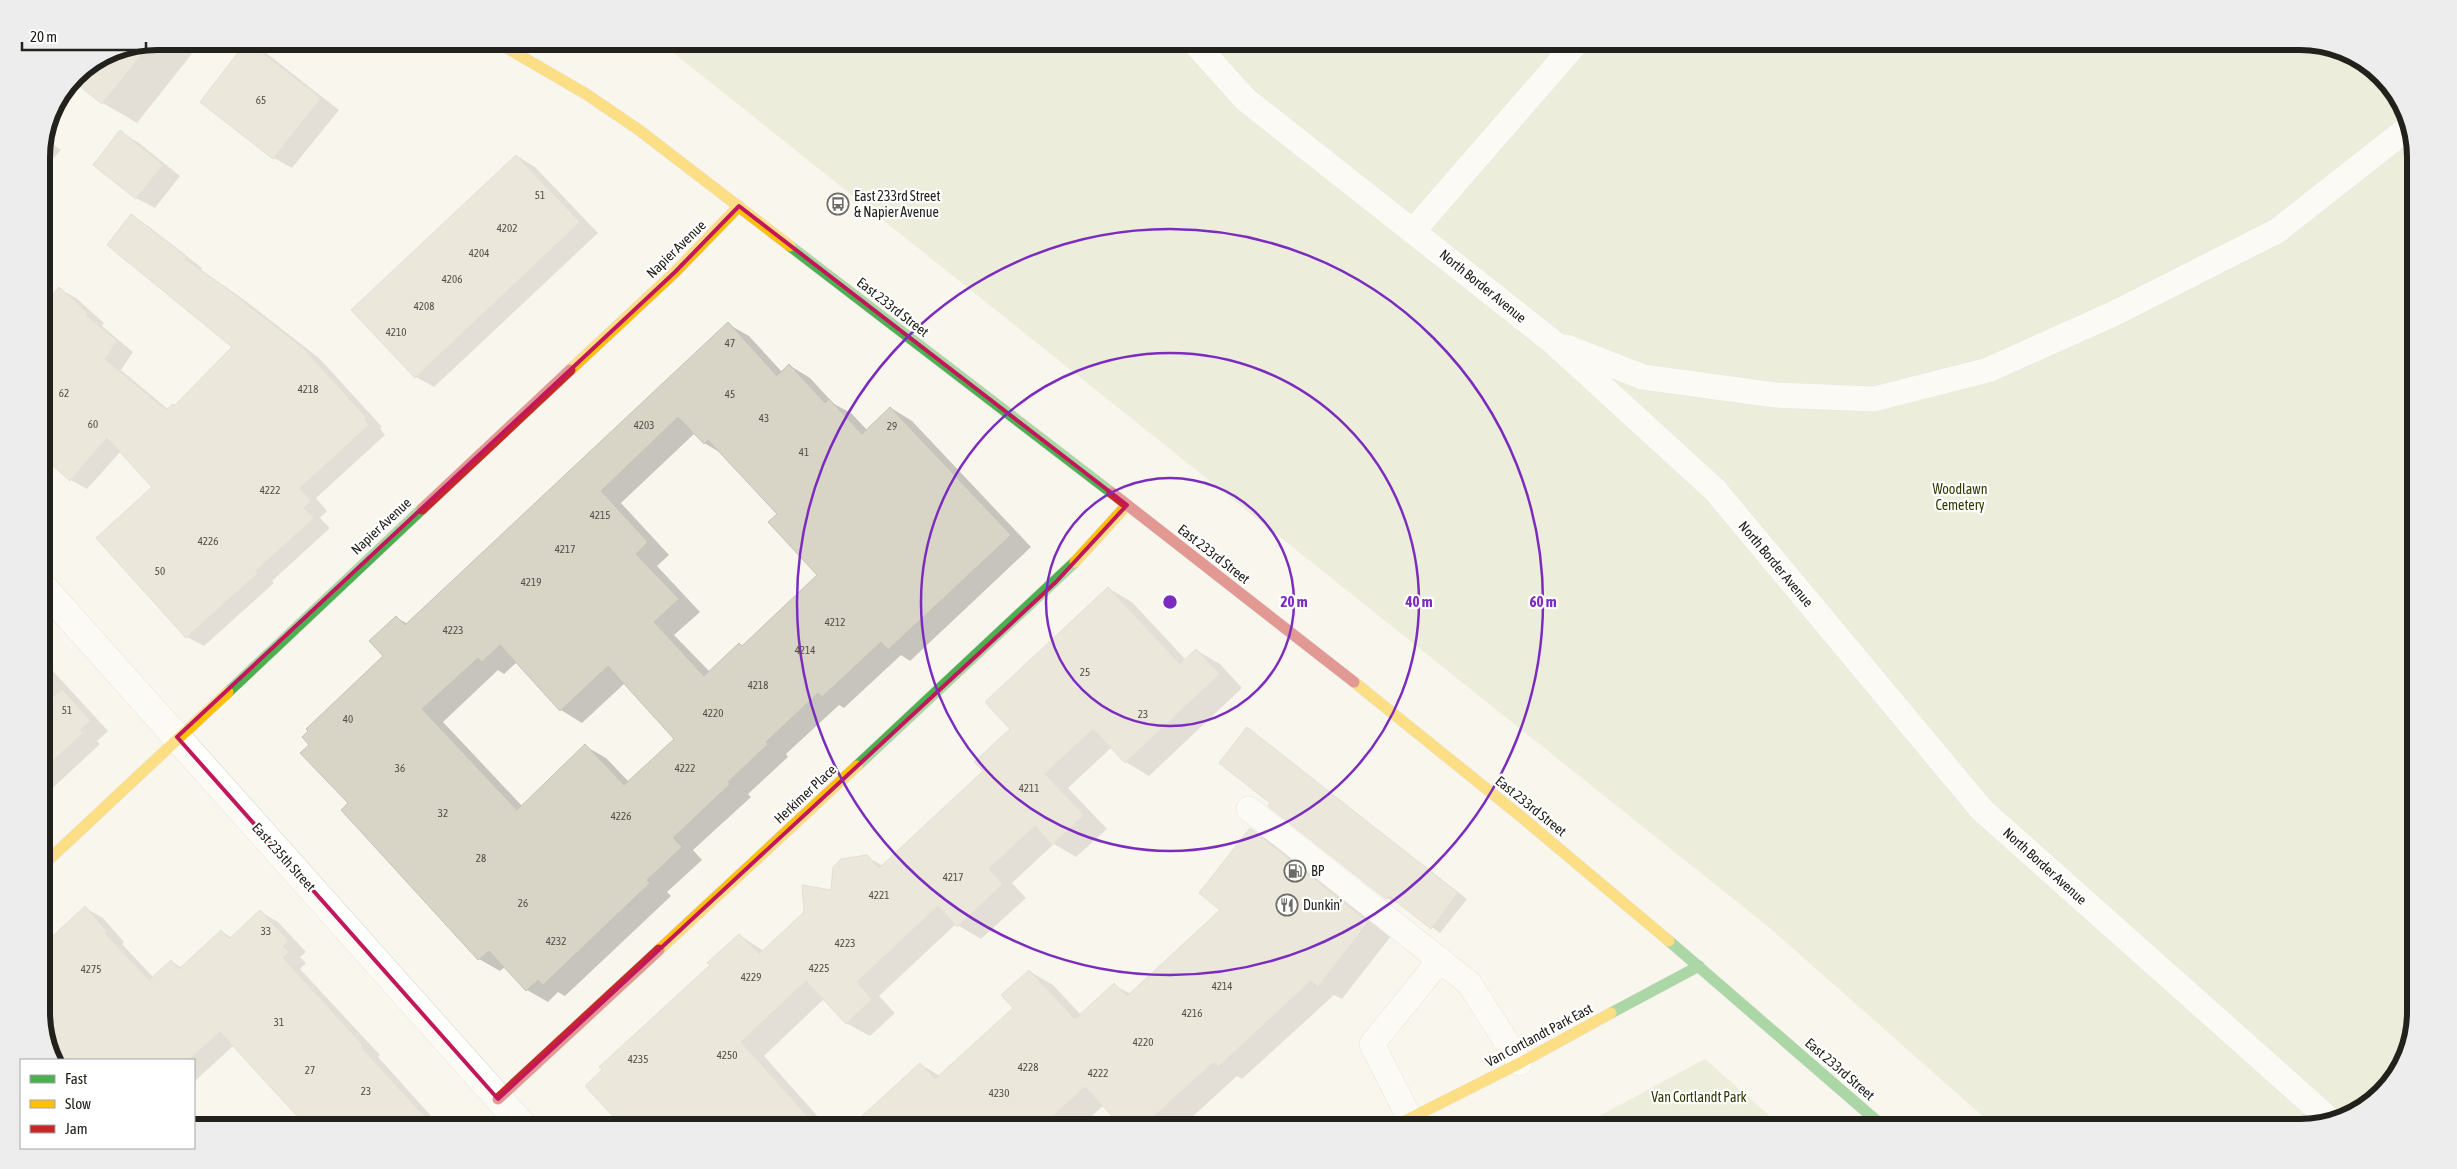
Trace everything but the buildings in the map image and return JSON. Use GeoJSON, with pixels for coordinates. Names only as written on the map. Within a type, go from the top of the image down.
{"type":"FeatureCollection","features":[{"type":"Feature","properties":{"kind":"street","name":"East 233rd Street"},"geometry":{"type":"LineString","coordinates":[[511,50],[616,114],[739,206],[1126,505],[1414,731],[1630,906],[1875,1119]]}},
{"type":"Feature","properties":{"kind":"street","name":"Napier Avenue"},"geometry":{"type":"LineString","coordinates":[[50,858],[177,737],[675,272],[739,206]]}},
{"type":"Feature","properties":{"kind":"street","name":"Herkimer Place"},"geometry":{"type":"LineString","coordinates":[[498,1099],[1056,582],[1101,536],[1126,505]]}},
{"type":"Feature","properties":{"kind":"street","name":"East 235th Street"},"geometry":{"type":"LineString","coordinates":[[50,595],[517,1119]]}},
{"type":"Feature","properties":{"kind":"street","name":"Van Cortlandt Park East"},"geometry":{"type":"LineString","coordinates":[[1411,1119],[1520,1063],[1699,966]]}},
{"type":"Feature","properties":{"kind":"lane","name":"North Border Avenue"},"geometry":{"type":"LineString","coordinates":[[1201,50],[1245,99],[1414,230],[1553,342],[1715,490],[1982,810],[2325,1116]]}},
{"type":"Feature","properties":{"kind":"lane"},"geometry":{"type":"LineString","coordinates":[[1414,230],[1570,50]]}},
{"type":"Feature","properties":{"kind":"lane"},"geometry":{"type":"LineString","coordinates":[[1553,342],[1643,377],[1775,395],[1874,399],[1988,370],[2113,314],[2251,245],[2276,232],[2404,131]]}},
{"type":"Feature","properties":{"kind":"lane"},"geometry":{"type":"LineString","coordinates":[[1249,809],[1470,983],[1520,1063]]}},
{"type":"Feature","properties":{"kind":"lane"},"geometry":{"type":"LineString","coordinates":[[1399,1119],[1372,1044],[1440,960]]}},
{"type":"Feature","properties":{"kind":"highlighted area"},"geometry":{"type":"Polygon","coordinates":[[[739,206],[1127,505],[1056,582],[498,1099],[177,737],[675,272],[739,206]]]}},
{"type":"Feature","properties":{"kind":"green space","name":"Woodlawn Cemetery"},"geometry":{"type":"Polygon","coordinates":[[[669,50],[2300,50],[2321,52],[2354,64],[2376,81],[2393,103],[2403,129],[2407,150],[2407,1019],[2403,1040],[2393,1066],[2376,1088],[2359,1101],[2334,1113],[2314,1118],[1986,1119],[1771,929],[669,50]]]}},
{"type":"Feature","properties":{"kind":"green space","name":"Van Cortlandt Park"},"geometry":{"type":"Polygon","coordinates":[[[1705,1059],[1773,1119],[1594,1119],[1705,1059]]]}},
{"type":"Feature","properties":{"kind":"traffic: fast"},"geometry":{"type":"LineString","coordinates":[[790,246],[1112,493]]}},
{"type":"Feature","properties":{"kind":"traffic: fast"},"geometry":{"type":"LineString","coordinates":[[228,692],[422,509]]}},
{"type":"Feature","properties":{"kind":"traffic: fast"},"geometry":{"type":"LineString","coordinates":[[857,766],[1075,562]]}},
{"type":"Feature","properties":{"kind":"traffic: fast"},"geometry":{"type":"LineString","coordinates":[[1669,941],[1875,1119]]}},
{"type":"Feature","properties":{"kind":"traffic: fast"},"geometry":{"type":"LineString","coordinates":[[1611,1013],[1699,966]]}},
{"type":"Feature","properties":{"kind":"traffic: slow"},"geometry":{"type":"LineString","coordinates":[[510,50],[586,94],[639,130],[790,246]]}},
{"type":"Feature","properties":{"kind":"traffic: slow"},"geometry":{"type":"LineString","coordinates":[[570,370],[675,272],[739,206]]}},
{"type":"Feature","properties":{"kind":"traffic: slow"},"geometry":{"type":"LineString","coordinates":[[1075,562],[1127,505]]}},
{"type":"Feature","properties":{"kind":"traffic: slow"},"geometry":{"type":"LineString","coordinates":[[1354,682],[1519,815],[1669,941]]}},
{"type":"Feature","properties":{"kind":"traffic: slow"},"geometry":{"type":"LineString","coordinates":[[50,859],[228,692]]}},
{"type":"Feature","properties":{"kind":"traffic: slow"},"geometry":{"type":"LineString","coordinates":[[659,950],[857,766]]}},
{"type":"Feature","properties":{"kind":"traffic: slow"},"geometry":{"type":"LineString","coordinates":[[1409,1119],[1520,1063],[1611,1013]]}},
{"type":"Feature","properties":{"kind":"traffic: jam"},"geometry":{"type":"LineString","coordinates":[[422,509],[570,370]]}},
{"type":"Feature","properties":{"kind":"traffic: jam"},"geometry":{"type":"LineString","coordinates":[[1112,493],[1354,682]]}},
{"type":"Feature","properties":{"kind":"traffic: jam"},"geometry":{"type":"LineString","coordinates":[[498,1099],[659,950]]}},
{"type":"Feature","properties":{"kind":"place","name":"East 233rd Street & Napier Avenue"},"geometry":{"type":"Point","coordinates":[838,204]}},
{"type":"Feature","properties":{"kind":"place","name":"BP"},"geometry":{"type":"Point","coordinates":[1295,871]}},
{"type":"Feature","properties":{"kind":"place","name":"Dunkin'"},"geometry":{"type":"Point","coordinates":[1287,905]}}]}
